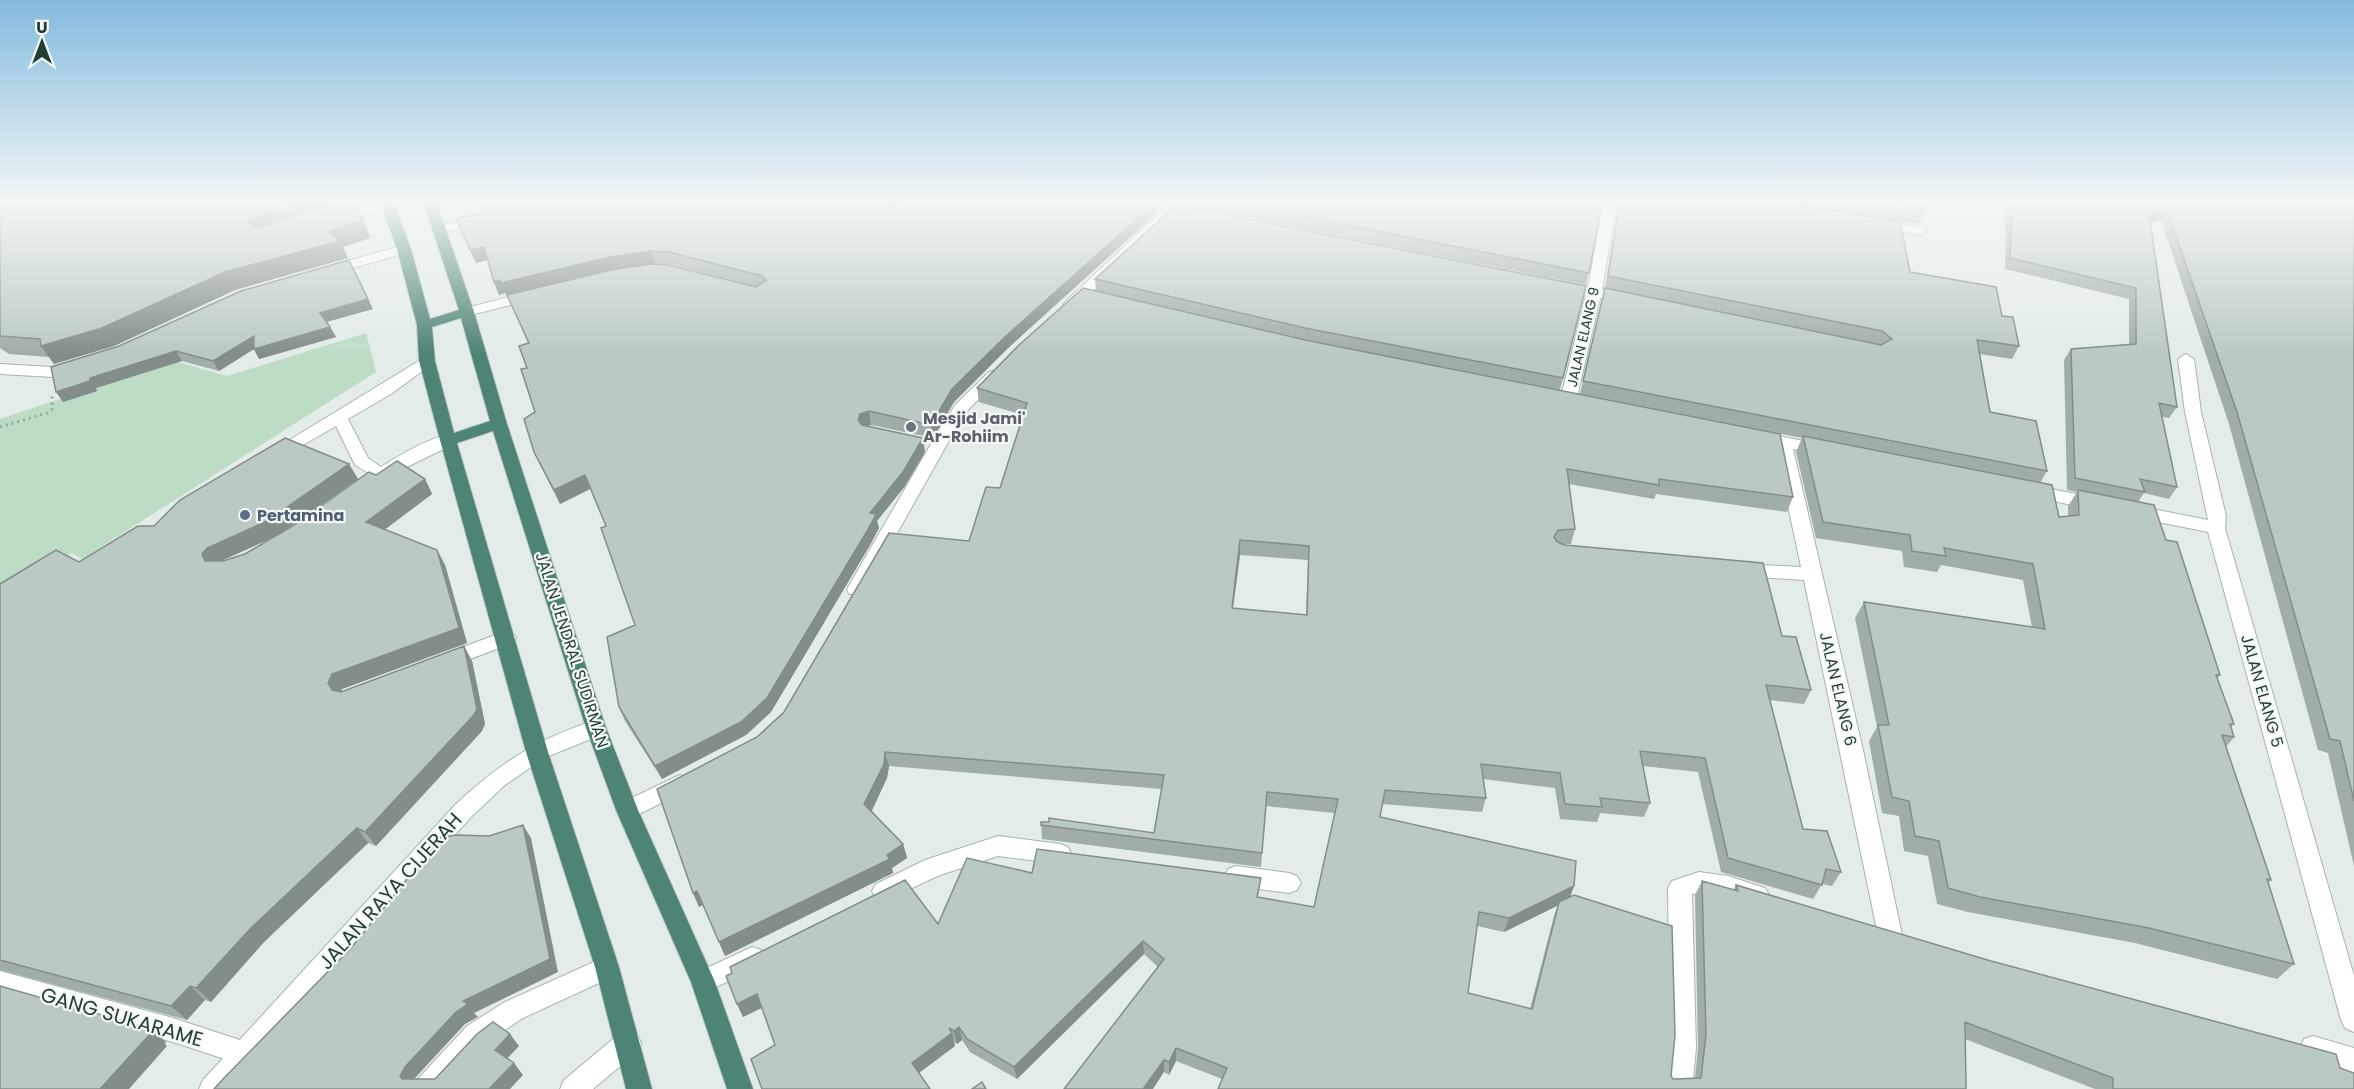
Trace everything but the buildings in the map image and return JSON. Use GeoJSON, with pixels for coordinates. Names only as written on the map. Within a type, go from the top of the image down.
{"type":"FeatureCollection","features":[{"type":"Feature","properties":{"kind":"highway"},"geometry":{"type":"LineString","coordinates":[[405,252],[424,325],[427,361],[448,440],[537,752],[608,968],[639,1089]]}},
{"type":"Feature","properties":{"kind":"highway","name":"JALAN JENDRAL SUDIRMAN"},"geometry":{"type":"LineString","coordinates":[[446,252],[596,728],[627,810],[703,982],[740,1089]]}},
{"type":"Feature","properties":{"kind":"highway"},"geometry":{"type":"LineString","coordinates":[[424,325],[467,312]]}},
{"type":"Feature","properties":{"kind":"highway"},"geometry":{"type":"LineString","coordinates":[[448,440],[499,424]]}},
{"type":"Feature","properties":{"kind":"street"},"geometry":{"type":"LineString","coordinates":[[318,273],[394,252]]}},
{"type":"Feature","properties":{"kind":"street"},"geometry":{"type":"LineString","coordinates":[[1057,317],[1131,252]]}},
{"type":"Feature","properties":{"kind":"street","name":"JALAN ELANG 9"},"geometry":{"type":"LineString","coordinates":[[1568,401],[1602,252]]}},
{"type":"Feature","properties":{"kind":"street"},"geometry":{"type":"LineString","coordinates":[[1547,284],[1641,302]]}},
{"type":"Feature","properties":{"kind":"street"},"geometry":{"type":"LineString","coordinates":[[467,312],[551,291]]}},
{"type":"Feature","properties":{"kind":"street"},"geometry":{"type":"LineString","coordinates":[[1082,294],[1104,300]]}},
{"type":"Feature","properties":{"kind":"street","name":"JALAN ELANG 5"},"geometry":{"type":"LineString","coordinates":[[2187,359],[2193,412],[2217,516],[2217,528],[2354,1020]]}},
{"type":"Feature","properties":{"kind":"street"},"geometry":{"type":"LineString","coordinates":[[258,464],[385,391],[427,361]]}},
{"type":"Feature","properties":{"kind":"street"},"geometry":{"type":"LineString","coordinates":[[0,369],[53,372],[85,362]]}},
{"type":"Feature","properties":{"kind":"street"},"geometry":{"type":"LineString","coordinates":[[845,609],[962,407],[1006,362]]}},
{"type":"Feature","properties":{"kind":"street"},"geometry":{"type":"LineString","coordinates":[[339,416],[361,461],[381,474]]}},
{"type":"Feature","properties":{"kind":"street"},"geometry":{"type":"LineString","coordinates":[[1743,434],[1842,454]]}},
{"type":"Feature","properties":{"kind":"street"},"geometry":{"type":"LineString","coordinates":[[363,487],[406,458],[448,440]]}},
{"type":"Feature","properties":{"kind":"street"},"geometry":{"type":"LineString","coordinates":[[916,442],[938,447]]}},
{"type":"Feature","properties":{"kind":"street","name":"JALAN ELANG 6"},"geometry":{"type":"LineString","coordinates":[[1784,442],[1810,574],[1870,827],[1891,935]]}},
{"type":"Feature","properties":{"kind":"street"},"geometry":{"type":"LineString","coordinates":[[2018,489],[2217,528]]}},
{"type":"Feature","properties":{"kind":"street"},"geometry":{"type":"LineString","coordinates":[[1727,568],[1810,574]]}},
{"type":"Feature","properties":{"kind":"street"},"geometry":{"type":"LineString","coordinates":[[425,669],[506,638]]}},
{"type":"Feature","properties":{"kind":"street","name":"JALAN RAYA CIJERAH"},"geometry":{"type":"LineString","coordinates":[[212,1089],[463,811],[497,778],[537,752],[596,728]]}},
{"type":"Feature","properties":{"kind":"street"},"geometry":{"type":"LineString","coordinates":[[627,810],[695,776]]}},
{"type":"Feature","properties":{"kind":"street"},"geometry":{"type":"LineString","coordinates":[[860,904],[933,867],[998,846],[1079,856]]}},
{"type":"Feature","properties":{"kind":"street"},"geometry":{"type":"LineString","coordinates":[[1219,874],[1289,882]]}},
{"type":"Feature","properties":{"kind":"street"},"geometry":{"type":"LineString","coordinates":[[1679,1089],[1683,1048],[1680,888],[1690,882],[1718,882],[1782,902]]}},
{"type":"Feature","properties":{"kind":"street"},"geometry":{"type":"LineString","coordinates":[[703,982],[776,946]]}},
{"type":"Feature","properties":{"kind":"street"},"geometry":{"type":"LineString","coordinates":[[426,1089],[476,1035],[512,1011],[608,968]]}},
{"type":"Feature","properties":{"kind":"street","name":"GANG SUKARAME"},"geometry":{"type":"LineString","coordinates":[[0,982],[173,1030],[243,1053]]}},
{"type":"Feature","properties":{"kind":"street"},"geometry":{"type":"LineString","coordinates":[[2287,1041],[2354,1061]]}},
{"type":"Feature","properties":{"kind":"street"},"geometry":{"type":"LineString","coordinates":[[573,1089],[628,1043]]}},
{"type":"Feature","properties":{"kind":"path"},"geometry":{"type":"LineString","coordinates":[[0,427],[39,418],[52,409],[53,372]]}},
{"type":"Feature","properties":{"kind":"green space"},"geometry":{"type":"Polygon","coordinates":[[[366,333],[376,372],[82,559],[72,553],[0,599],[0,419],[174,361],[227,376],[366,333]]]}},
{"type":"Feature","properties":{"kind":"place","name":"Mesjid Jami' Ar-Rohiim"},"geometry":{"type":"Point","coordinates":[911,427]}},
{"type":"Feature","properties":{"kind":"place","name":"Pertamina"},"geometry":{"type":"Point","coordinates":[245,515]}}]}
